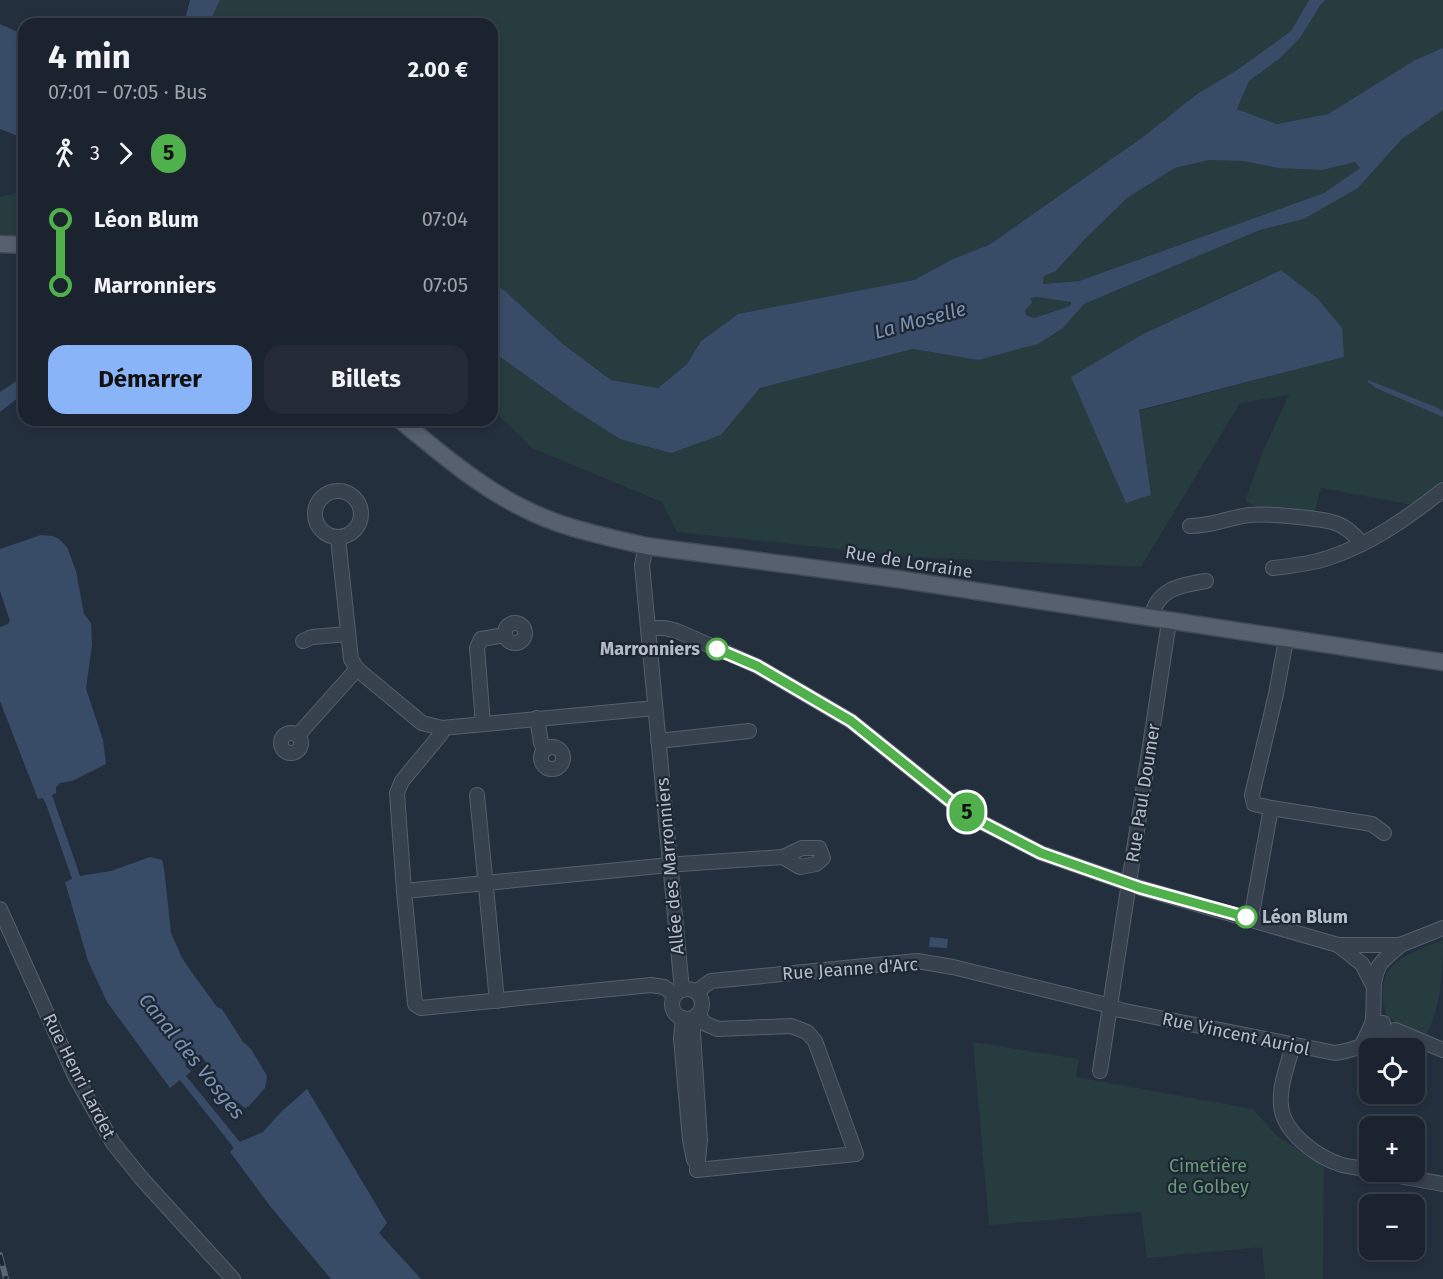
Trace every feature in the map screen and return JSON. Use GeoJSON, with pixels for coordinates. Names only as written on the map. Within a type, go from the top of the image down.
{"type":"FeatureCollection","features":[{"type":"Feature","properties":{"kind":"main road"},"geometry":{"type":"LineString","coordinates":[[0,244],[18,245]]}},
{"type":"Feature","properties":{"kind":"main road","name":"Rue de Lorraine"},"geometry":{"type":"LineString","coordinates":[[407,426],[478,481],[522,508],[571,527],[646,546],[886,578],[1443,662]]}},
{"type":"Feature","properties":{"kind":"street"},"geometry":{"type":"LineString","coordinates":[[1273,568],[1327,559],[1362,544],[1401,522],[1443,490]]}},
{"type":"Feature","properties":{"kind":"street"},"geometry":{"type":"LineString","coordinates":[[1190,526],[1207,526],[1236,517],[1253,515],[1290,517],[1334,522],[1355,534],[1362,544]]}},
{"type":"Feature","properties":{"kind":"street"},"geometry":{"type":"LineString","coordinates":[[338,538],[351,659],[357,669],[422,723],[442,728],[655,708]]}},
{"type":"Feature","properties":{"kind":"street","name":"Allée des Marronniers"},"geometry":{"type":"LineString","coordinates":[[646,546],[642,565],[684,992]]}},
{"type":"Feature","properties":{"kind":"street"},"geometry":{"type":"LineString","coordinates":[[1151,619],[1156,604],[1167,591],[1175,587],[1206,581]]}},
{"type":"Feature","properties":{"kind":"street","name":"Rue Paul Doumer"},"geometry":{"type":"LineString","coordinates":[[1100,1071],[1169,622]]}},
{"type":"Feature","properties":{"kind":"street"},"geometry":{"type":"LineString","coordinates":[[648,628],[677,631],[757,666],[851,721],[931,786],[983,823],[1041,853],[1129,884],[1338,945],[1400,945],[1443,928]]}},
{"type":"Feature","properties":{"kind":"street"},"geometry":{"type":"LineString","coordinates":[[303,641],[312,637],[348,634]]}},
{"type":"Feature","properties":{"kind":"street"},"geometry":{"type":"LineString","coordinates":[[483,724],[477,648],[481,639],[505,635]]}},
{"type":"Feature","properties":{"kind":"street"},"geometry":{"type":"LineString","coordinates":[[1286,640],[1276,694],[1252,795],[1254,804],[1372,824],[1384,833]]}},
{"type":"Feature","properties":{"kind":"street"},"geometry":{"type":"LineString","coordinates":[[298,735],[357,669]]}},
{"type":"Feature","properties":{"kind":"street"},"geometry":{"type":"LineString","coordinates":[[537,718],[541,743],[545,750]]}},
{"type":"Feature","properties":{"kind":"street"},"geometry":{"type":"LineString","coordinates":[[442,728],[441,734],[402,781],[397,793],[415,1004],[421,1008],[651,985],[684,992],[701,998],[702,1003],[702,1008],[691,1017],[681,1038],[690,1140],[697,1170],[856,1154],[815,1041],[807,1032],[791,1026],[718,1029],[691,1017],[673,1010],[673,1000],[684,992]]}},
{"type":"Feature","properties":{"kind":"street"},"geometry":{"type":"LineString","coordinates":[[658,741],[749,731]]}},
{"type":"Feature","properties":{"kind":"street"},"geometry":{"type":"LineString","coordinates":[[477,795],[497,1001]]}},
{"type":"Feature","properties":{"kind":"street"},"geometry":{"type":"LineString","coordinates":[[1251,919],[1271,808]]}},
{"type":"Feature","properties":{"kind":"street"},"geometry":{"type":"LineString","coordinates":[[404,891],[670,865],[783,857]]}},
{"type":"Feature","properties":{"kind":"street","name":"Rue Henri Lardet"},"geometry":{"type":"LineString","coordinates":[[0,909],[75,1076],[113,1143],[163,1203],[233,1279]]}},
{"type":"Feature","properties":{"kind":"street"},"geometry":{"type":"LineString","coordinates":[[1338,945],[1362,964],[1374,987]]}},
{"type":"Feature","properties":{"kind":"street","name":"Rue Vincent Auriol"},"geometry":{"type":"LineString","coordinates":[[1111,1006],[1120,1010],[1335,1053],[1361,1047],[1377,1024],[1374,987],[1380,966],[1400,945]]}},
{"type":"Feature","properties":{"kind":"street"},"geometry":{"type":"LineString","coordinates":[[1362,964],[1372,946]]}},
{"type":"Feature","properties":{"kind":"street"},"geometry":{"type":"LineString","coordinates":[[1362,964],[1380,966],[1372,946]]}},
{"type":"Feature","properties":{"kind":"street","name":"Rue Jeanne d'Arc"},"geometry":{"type":"LineString","coordinates":[[684,992],[711,981],[917,961],[952,967],[1111,1006]]}},
{"type":"Feature","properties":{"kind":"street"},"geometry":{"type":"LineString","coordinates":[[1377,1024],[1443,1050]]}},
{"type":"Feature","properties":{"kind":"street"},"geometry":{"type":"LineString","coordinates":[[1293,1045],[1282,1084],[1282,1116],[1295,1134],[1324,1157],[1341,1165],[1359,1168]]}},
{"type":"Feature","properties":{"kind":"street"},"geometry":{"type":"LineString","coordinates":[[1425,1181],[1443,1184]]}},
{"type":"Feature","properties":{"kind":"green space"},"geometry":{"type":"Polygon","coordinates":[[[220,0],[1309,0],[1291,31],[1237,70],[1197,94],[1143,137],[989,245],[953,259],[914,280],[738,314],[701,341],[687,364],[658,388],[611,380],[563,344],[498,287],[498,18],[212,18],[220,0]]]}},
{"type":"Feature","properties":{"kind":"green space"},"geometry":{"type":"Polygon","coordinates":[[[1326,0],[1443,0],[1443,48],[1415,60],[1328,114],[1277,124],[1237,109],[1249,81],[1279,59],[1300,38],[1321,4],[1326,0]]]}},
{"type":"Feature","properties":{"kind":"green space"},"geometry":{"type":"Polygon","coordinates":[[[1443,110],[1443,481],[1413,505],[1321,488],[1314,514],[1257,507],[1245,501],[1264,449],[1289,395],[1240,403],[1141,567],[912,557],[677,532],[662,502],[532,448],[498,415],[498,355],[570,407],[721,435],[760,388],[913,349],[978,360],[1063,328],[1084,304],[1260,230],[1304,219],[1358,188],[1401,140],[1443,110]],[[1280,270],[1143,334],[1072,377],[1151,495],[1139,411],[1343,357],[1280,270]]]}},
{"type":"Feature","properties":{"kind":"green space"},"geometry":{"type":"Polygon","coordinates":[[[1209,160],[1243,161],[1278,168],[1321,170],[1355,161],[1360,168],[1324,193],[1079,281],[1043,284],[1044,276],[1056,271],[1127,198],[1175,168],[1209,160]]]}},
{"type":"Feature","properties":{"kind":"green space"},"geometry":{"type":"Polygon","coordinates":[[[18,192],[18,236],[0,234],[0,197],[18,192]]]}},
{"type":"Feature","properties":{"kind":"green space"},"geometry":{"type":"Polygon","coordinates":[[[1031,298],[1071,302],[1070,306],[1034,318],[1026,315],[1024,310],[1031,303],[1031,298]]]}},
{"type":"Feature","properties":{"kind":"green space"},"geometry":{"type":"Polygon","coordinates":[[[1443,940],[1440,989],[1435,1013],[1426,1035],[1402,1027],[1387,1017],[1383,985],[1387,974],[1403,957],[1443,940]]]}},
{"type":"Feature","properties":{"kind":"green space","name":"Cimetière de Golbey"},"geometry":{"type":"Polygon","coordinates":[[[973,1042],[1079,1059],[1076,1077],[1253,1109],[1277,1136],[1324,1167],[1323,1279],[1265,1279],[1262,1247],[1147,1258],[1141,1212],[989,1225],[973,1042]]]}},
{"type":"Feature","properties":{"kind":"water"},"geometry":{"type":"Polygon","coordinates":[[[190,0],[220,0],[212,18],[186,18],[190,0]]]}},
{"type":"Feature","properties":{"kind":"water","name":"La Moselle"},"geometry":{"type":"Polygon","coordinates":[[[1309,0],[1326,0],[1321,4],[1300,38],[1279,59],[1249,81],[1237,109],[1277,124],[1328,114],[1415,60],[1443,48],[1443,110],[1401,140],[1358,188],[1304,219],[1260,230],[1084,304],[1063,328],[1038,344],[978,360],[913,349],[760,388],[721,435],[671,453],[620,439],[570,407],[498,355],[498,287],[563,344],[611,380],[658,388],[687,364],[701,341],[738,314],[914,280],[953,259],[989,245],[1143,137],[1197,94],[1237,70],[1291,31],[1309,0]],[[1209,160],[1175,168],[1127,198],[1056,271],[1044,276],[1043,284],[1079,281],[1324,193],[1360,168],[1355,162],[1322,170],[1278,168],[1243,161],[1209,160]],[[1031,298],[1032,303],[1025,310],[1026,315],[1034,318],[1070,306],[1071,302],[1031,298]]]}},
{"type":"Feature","properties":{"kind":"water"},"geometry":{"type":"Polygon","coordinates":[[[0,24],[18,32],[18,136],[0,129],[0,24]]]}},
{"type":"Feature","properties":{"kind":"water"},"geometry":{"type":"Polygon","coordinates":[[[1281,270],[1317,298],[1342,328],[1344,357],[1139,410],[1151,495],[1126,503],[1071,377],[1143,334],[1281,270]]]}},
{"type":"Feature","properties":{"kind":"water"},"geometry":{"type":"Polygon","coordinates":[[[18,380],[18,398],[0,412],[0,392],[18,380]]]}},
{"type":"Feature","properties":{"kind":"water"},"geometry":{"type":"Polygon","coordinates":[[[1368,380],[1438,408],[1443,411],[1443,417],[1376,388],[1368,380]]]}},
{"type":"Feature","properties":{"kind":"water","name":"Canal des Vosges"},"geometry":{"type":"Polygon","coordinates":[[[41,535],[59,539],[67,547],[76,571],[84,614],[91,623],[92,645],[86,689],[103,740],[106,764],[72,781],[60,783],[56,787],[56,793],[52,795],[80,876],[111,871],[150,857],[162,860],[171,933],[182,958],[217,1007],[222,1009],[243,1042],[251,1049],[267,1076],[265,1088],[245,1108],[227,1094],[201,1055],[190,1057],[185,1062],[186,1067],[191,1071],[186,1076],[240,1142],[263,1132],[307,1089],[387,1223],[379,1233],[421,1279],[331,1279],[270,1206],[230,1152],[234,1148],[180,1080],[170,1088],[107,1002],[88,961],[65,882],[72,879],[46,804],[43,798],[38,799],[0,701],[0,627],[10,621],[0,591],[0,549],[41,535]]]}},
{"type":"Feature","properties":{"kind":"water"},"geometry":{"type":"Polygon","coordinates":[[[930,937],[948,939],[947,948],[929,947],[930,937]]]}},
{"type":"Feature","properties":{"kind":"railway"},"geometry":{"type":"LineString","coordinates":[[0,1255],[6,1279]]}},
{"type":"Feature","properties":{"kind":"bus line","name":"5"},"geometry":{"type":"LineString","coordinates":[[717,649],[757,666],[851,721],[958,807],[983,823],[1041,853],[1159,894],[1246,917]]}},
{"type":"Feature","properties":{"kind":"place","name":"Marronniers"},"geometry":{"type":"Point","coordinates":[717,649]}},
{"type":"Feature","properties":{"kind":"place","name":"Léon Blum"},"geometry":{"type":"Point","coordinates":[1246,917]}}]}
